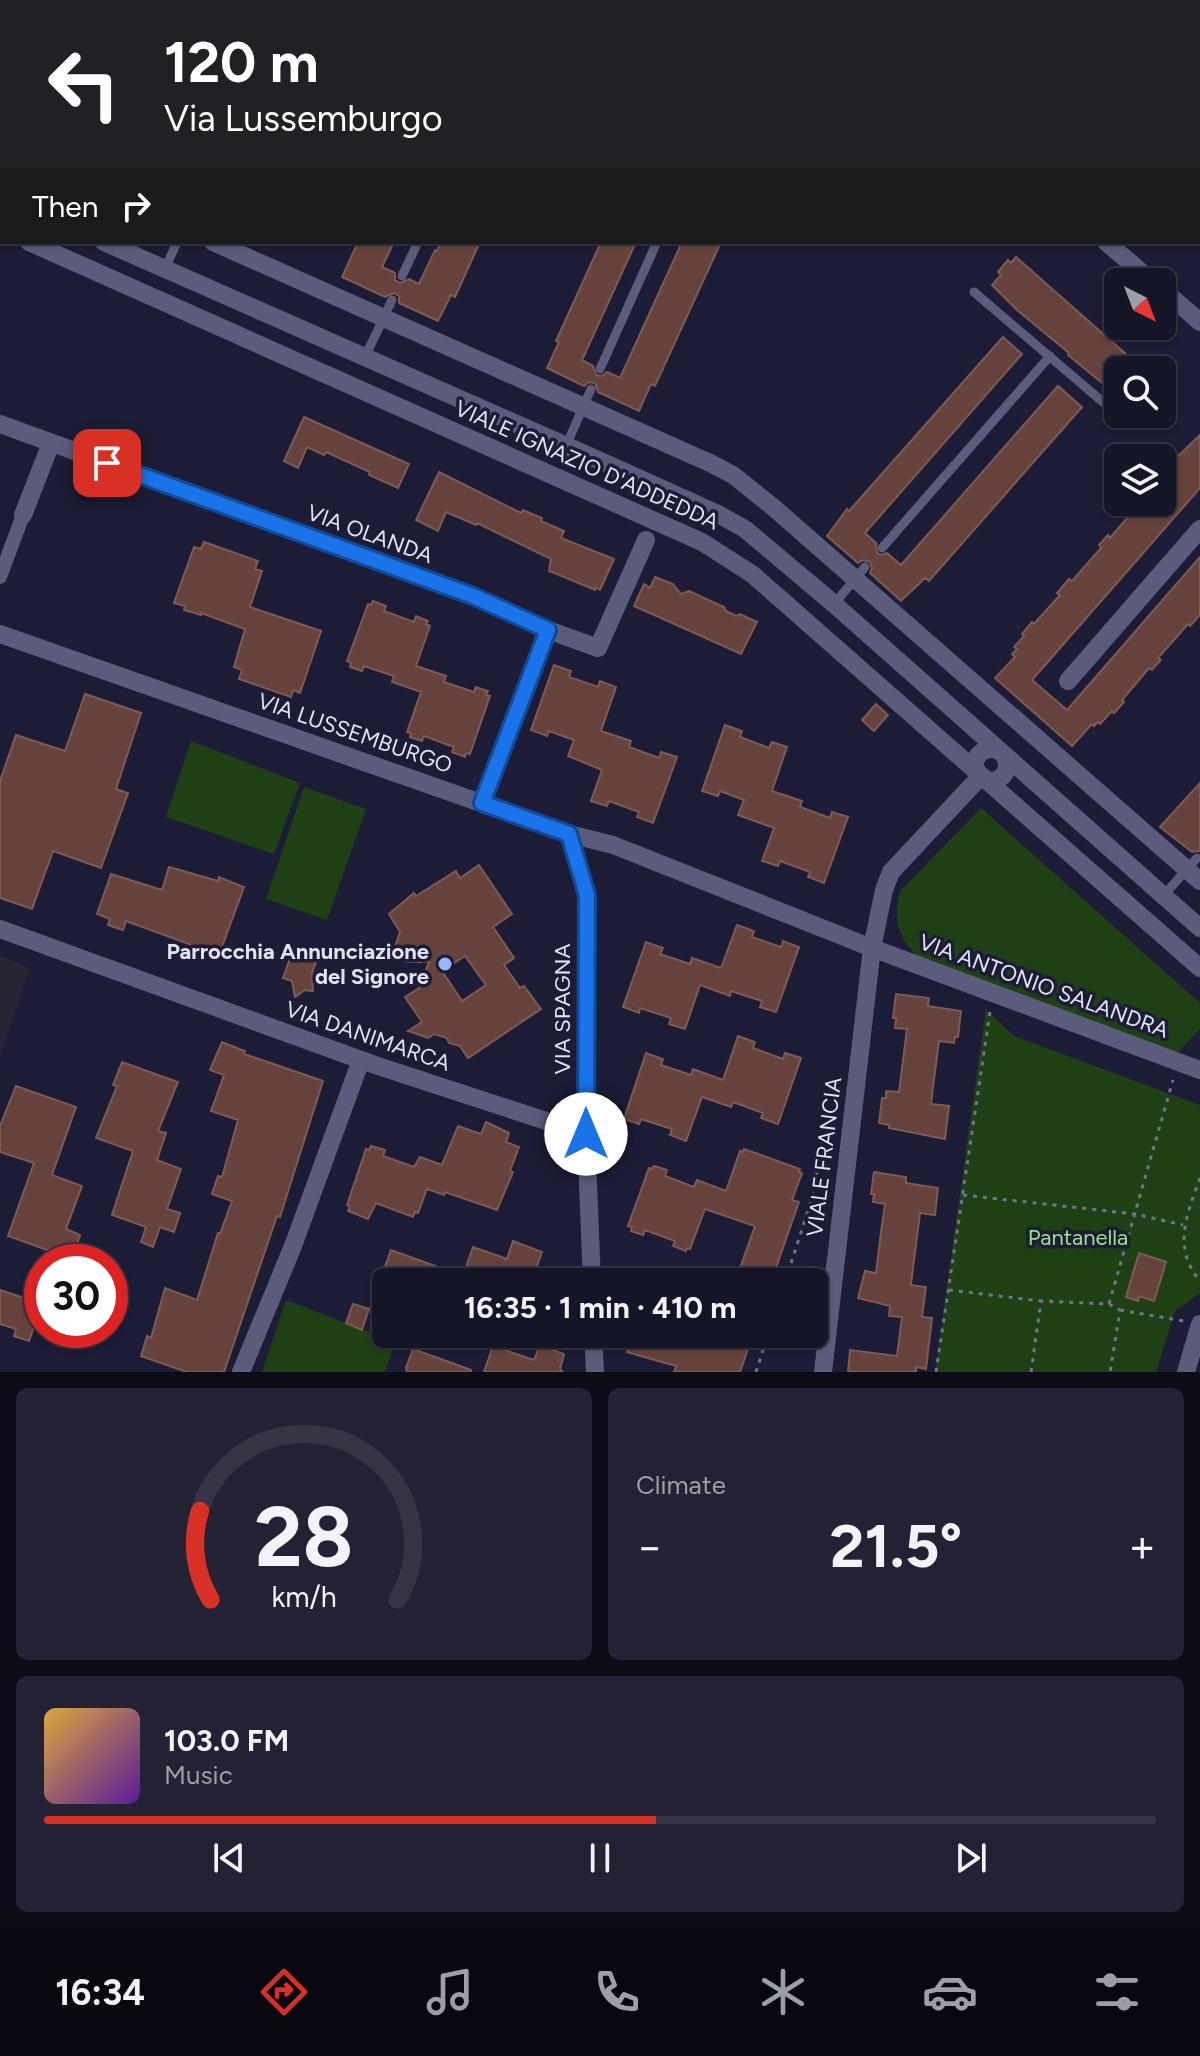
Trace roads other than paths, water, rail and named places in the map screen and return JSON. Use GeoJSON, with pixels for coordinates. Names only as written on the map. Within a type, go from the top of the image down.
{"type":"FeatureCollection","features":[{"type":"Feature","properties":{"kind":"street","name":"VIALE IGNAZIO D'ADDEDDA"},"geometry":{"type":"LineString","coordinates":[[33,244],[702,542],[752,574],[1200,968]]}},
{"type":"Feature","properties":{"kind":"street","name":"VIALE IGNAZIO D'ADDEDDA"},"geometry":{"type":"LineString","coordinates":[[109,244],[531,430],[745,529],[1200,928]]}},
{"type":"Feature","properties":{"kind":"street"},"geometry":{"type":"LineString","coordinates":[[218,244],[388,309],[582,408],[733,475],[860,573],[1195,869]]}},
{"type":"Feature","properties":{"kind":"street"},"geometry":{"type":"LineString","coordinates":[[1126,248],[1142,268]]}},
{"type":"Feature","properties":{"kind":"street"},"geometry":{"type":"LineString","coordinates":[[199,319],[212,290]]}},
{"type":"Feature","properties":{"kind":"street"},"geometry":{"type":"LineString","coordinates":[[1176,301],[1200,322]]}},
{"type":"Feature","properties":{"kind":"street","name":"VIA OLANDA"},"geometry":{"type":"LineString","coordinates":[[0,424],[473,596],[548,630],[598,648],[646,540]]}},
{"type":"Feature","properties":{"kind":"street"},"geometry":{"type":"LineString","coordinates":[[518,460],[531,430]]}},
{"type":"Feature","properties":{"kind":"street"},"geometry":{"type":"LineString","coordinates":[[0,577],[51,443]]}},
{"type":"Feature","properties":{"kind":"street"},"geometry":{"type":"LineString","coordinates":[[646,540],[655,521]]}},
{"type":"Feature","properties":{"kind":"street"},"geometry":{"type":"LineString","coordinates":[[1068,681],[1200,529]]}},
{"type":"Feature","properties":{"kind":"street"},"geometry":{"type":"LineString","coordinates":[[482,803],[548,630]]}},
{"type":"Feature","properties":{"kind":"street","name":"VIA LUSSEMBURGO"},"geometry":{"type":"LineString","coordinates":[[0,634],[569,834],[613,845],[872,948]]}},
{"type":"Feature","properties":{"kind":"street","name":"VIALE FRANCIA"},"geometry":{"type":"LineString","coordinates":[[823,1372],[872,948],[884,890],[891,872],[980,777],[975,767],[980,754],[990,749],[1001,752]]}},
{"type":"Feature","properties":{"kind":"street","name":"VIA SPAGNA"},"geometry":{"type":"LineString","coordinates":[[569,834],[587,895],[586,1134],[591,1268]]}},
{"type":"Feature","properties":{"kind":"street","name":"VIA DANIMARCA"},"geometry":{"type":"LineString","coordinates":[[0,929],[361,1060],[586,1134]]}},
{"type":"Feature","properties":{"kind":"street","name":"VIA ANTONIO SALANDRA"},"geometry":{"type":"LineString","coordinates":[[872,948],[1200,1070]]}},
{"type":"Feature","properties":{"kind":"street"},"geometry":{"type":"LineString","coordinates":[[241,1372],[293,1246],[361,1060]]}},
{"type":"Feature","properties":{"kind":"street"},"geometry":{"type":"LineString","coordinates":[[1186,1372],[1193,1323]]}},
{"type":"Feature","properties":{"kind":"street"},"geometry":{"type":"LineString","coordinates":[[594,1348],[595,1372]]}},
{"type":"Feature","properties":{"kind":"lane"},"geometry":{"type":"LineString","coordinates":[[165,269],[176,244]]}},
{"type":"Feature","properties":{"kind":"lane"},"geometry":{"type":"LineString","coordinates":[[402,276],[417,244]]}},
{"type":"Feature","properties":{"kind":"lane"},"geometry":{"type":"LineString","coordinates":[[600,369],[656,244]]}},
{"type":"Feature","properties":{"kind":"lane"},"geometry":{"type":"LineString","coordinates":[[974,292],[1104,403]]}},
{"type":"Feature","properties":{"kind":"lane"},"geometry":{"type":"LineString","coordinates":[[365,357],[388,309]]}},
{"type":"Feature","properties":{"kind":"lane"},"geometry":{"type":"LineString","coordinates":[[882,548],[1050,356]]}},
{"type":"Feature","properties":{"kind":"lane","name":"VIALE IGNAZIO D'ADDEDDA"},"geometry":{"type":"LineString","coordinates":[[566,446],[591,389]]}},
{"type":"Feature","properties":{"kind":"lane"},"geometry":{"type":"LineString","coordinates":[[834,604],[860,573]]}},
{"type":"Feature","properties":{"kind":"lane"},"geometry":{"type":"LineString","coordinates":[[1163,896],[1195,869]]}},
{"type":"Feature","properties":{"kind":"place","name":"Parrocchia Annunciazione del Signore"},"geometry":{"type":"Point","coordinates":[445,964]}},
{"type":"Feature","properties":{"kind":"park label","name":"Pantanella"},"geometry":{"type":"Point","coordinates":[1078,1237]}}]}
